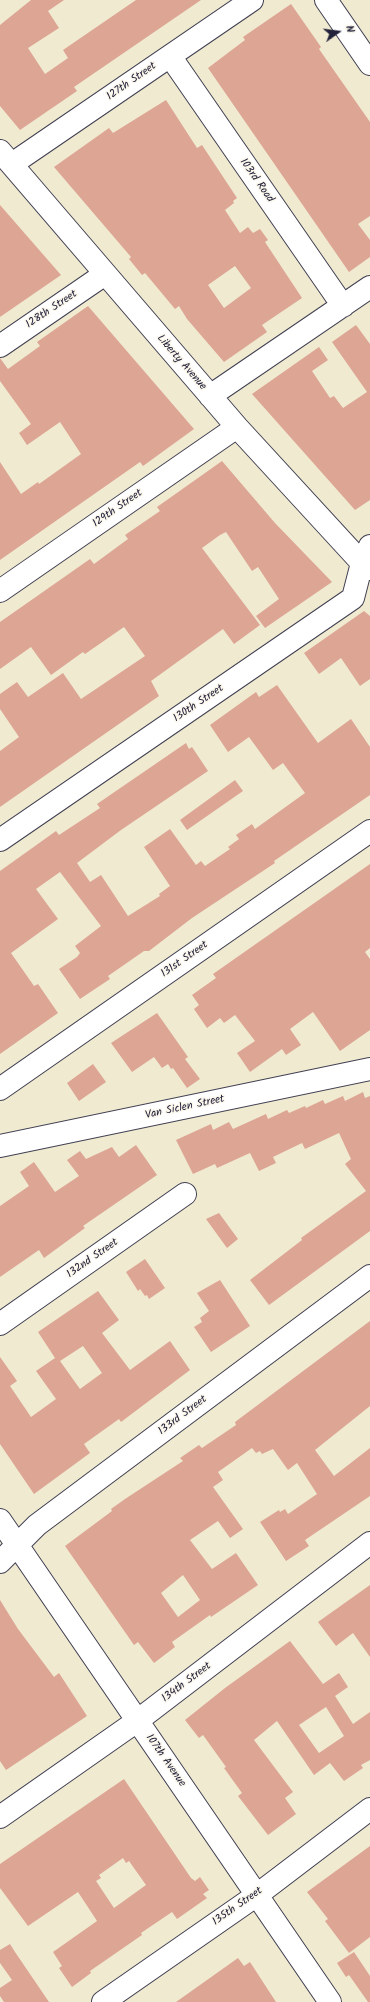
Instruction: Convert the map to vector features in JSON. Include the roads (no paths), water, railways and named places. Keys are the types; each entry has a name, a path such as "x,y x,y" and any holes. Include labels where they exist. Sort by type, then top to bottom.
{"street":[{"name":"127th Street","path":"6,157 170,56 252,0"},
{"path":"326,0 370,64"},
{"name":"103rd Road","path":"170,56 343,306"},
{"name":"Liberty Avenue","path":"6,157 237,427 367,559"},
{"name":"128th Street","path":"0,346 105,274"},
{"path":"210,396 370,287"},
{"name":"129th Street","path":"0,591 237,427"},
{"name":"130th Street","path":"0,840 354,598 367,559"},
{"name":"131st Street","path":"0,1089 370,832"},
{"name":"Van Siclen Street","path":"0,1146 370,1069"},
{"name":"132nd Street","path":"0,1324 185,1194"},
{"name":"133rd Street","path":"0,1562 37,1525 370,1276"},
{"name":"107th Avenue","path":"0,1520 330,2002"},
{"name":"134th Street","path":"0,1816 137,1721 370,1543"},
{"name":"135th Street","path":"104,2002 257,1895 370,1809"}]}
